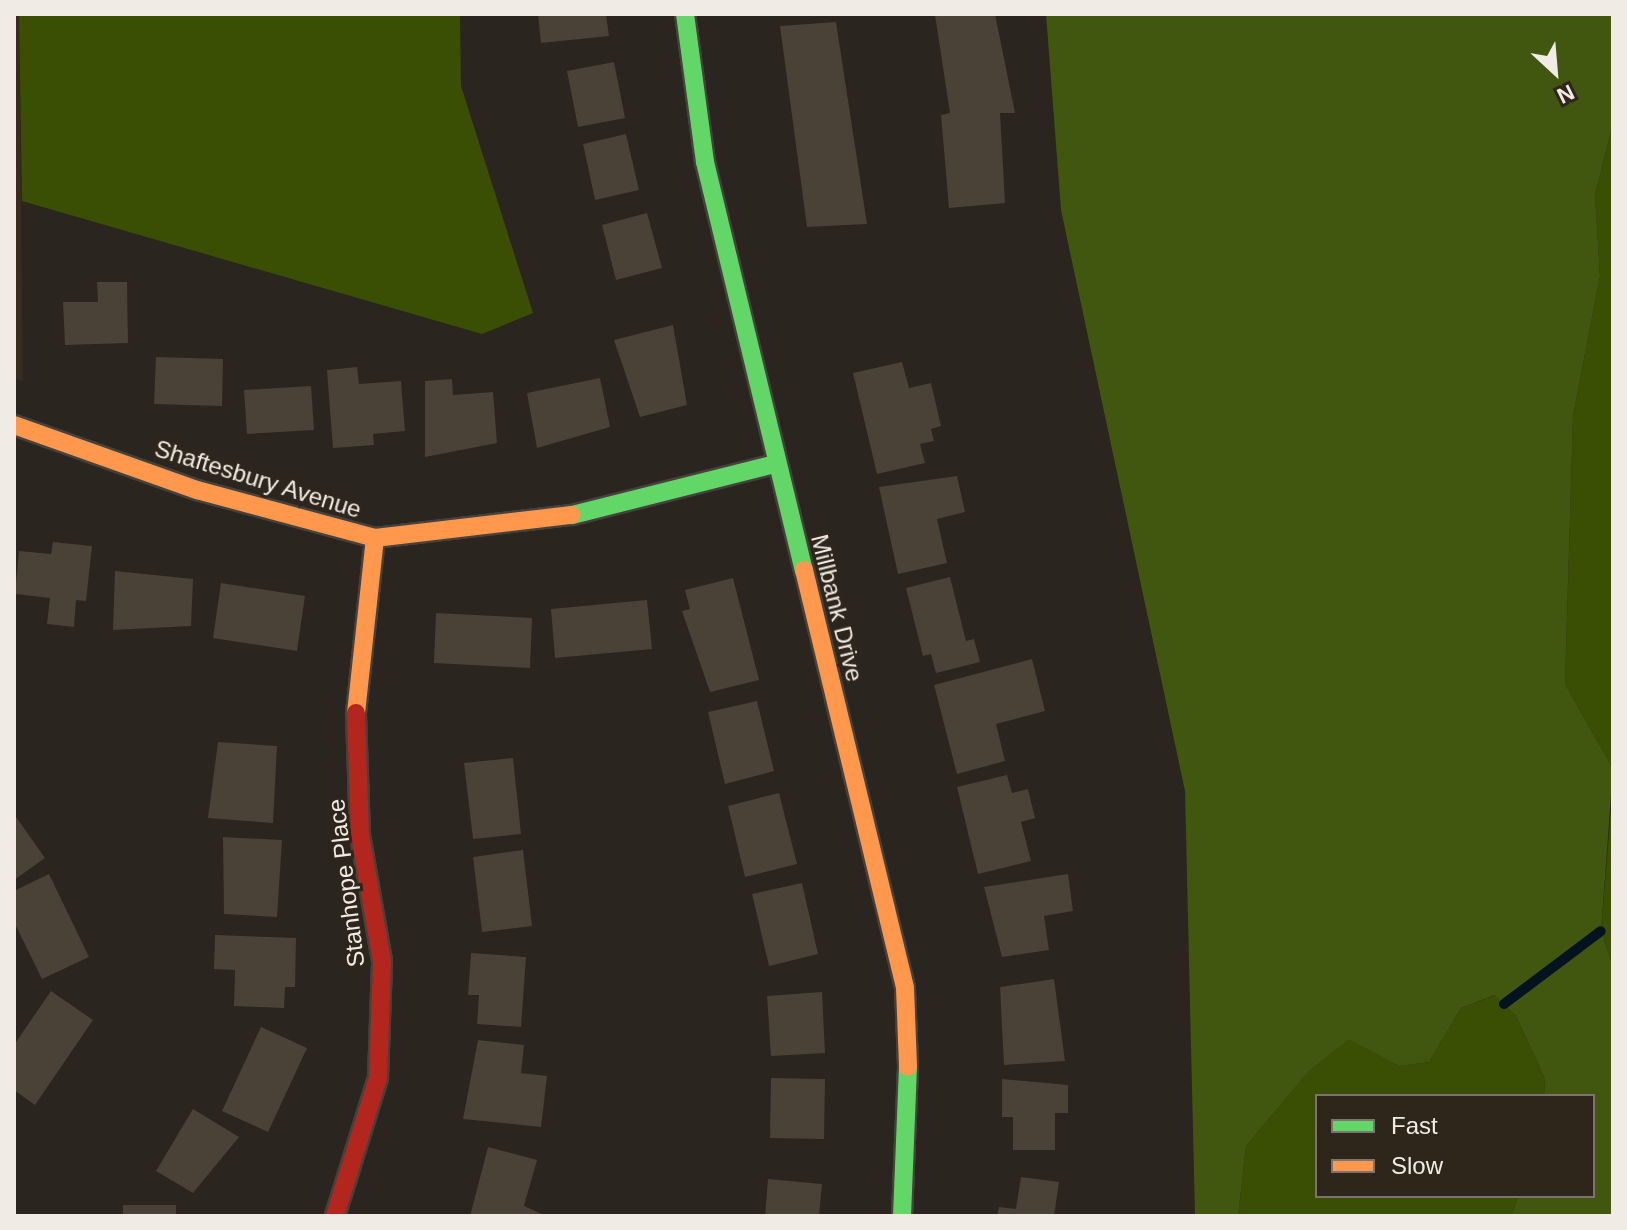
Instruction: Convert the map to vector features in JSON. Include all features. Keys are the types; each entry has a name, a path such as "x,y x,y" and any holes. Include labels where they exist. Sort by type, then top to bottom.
{"street":[{"name":"Millbank Drive","path":"685,14 705,162 775,464 905,988 910,1132 902,1216"},
{"name":"Shaftesbury Avenue","path":"14,425 197,490 375,538 550,520 775,464"},
{"name":"Stanhope Place","path":"335,1216 378,1078 382,961 360,835 356,717 375,538"}],"shaded area":[{"path":"14,14 19,14 23,381 14,379"}],"green space":[{"path":"19,14 460,14 461,86 533,313 482,334 22,201"},
{"path":"1046,14 1613,14 1613,123 1595,195 1600,276 1573,416 1565,684 1613,769 1601,931 1613,966 1613,1216 1511,1216 1518,1198 1595,1198 1595,1094 1544,1094 1545,1079 1516,1016 1495,995 1461,1008 1429,1062 1399,1066 1349,1039 1309,1071 1246,1146 1238,1216 1195,1216 1185,791 1061,210"},
{"path":"1613,123 1613,769 1565,684 1573,416 1600,276 1595,195"},
{"path":"1613,784 1613,966 1601,931"},
{"path":"1496,995 1516,1016 1545,1079 1544,1094 1315,1094 1315,1198 1518,1198 1511,1216 1238,1216 1246,1146 1309,1071 1349,1038 1399,1066 1429,1062 1461,1008"}],"building":[{"path":"538,14 606,14 609,36 541,43"},
{"path":"995,14 1015,113 1000,113 1005,203 949,208 941,115 950,113 935,15"},
{"path":"836,22 867,224 807,227 780,26"},
{"path":"614,62 625,118 578,127 567,71"},
{"path":"626,134 639,190 595,200 583,144"},
{"path":"647,213 662,268 616,280 602,225"},
{"path":"97,282 127,282 128,343 65,345 63,302 98,302"},
{"path":"673,325 687,405 640,417 614,340"},
{"path":"156,357 223,359 222,406 154,404"},
{"path":"902,362 909,388 931,383 941,426 931,429 934,441 920,444 925,463 877,474 853,373"},
{"path":"357,367 359,384 401,381 405,431 373,434 374,445 333,448 327,370"},
{"path":"600,378 610,427 537,448 527,393"},
{"path":"452,379 453,395 493,392 497,443 425,457 425,381"},
{"path":"311,386 314,430 247,434 244,390"},
{"path":"957,476 965,512 937,519 947,563 898,574 879,487"},
{"path":"53,542 92,546 86,601 76,600 74,627 47,624 50,598 15,594 19,551 51,554"},
{"path":"115,571 193,579 191,626 113,630"},
{"path":"950,577 966,641 974,639 980,662 936,673 931,654 923,656 906,588"},
{"path":"733,578 759,680 710,692 682,611 690,609 685,590"},
{"path":"221,583 305,596 297,651 213,638"},
{"path":"647,600 652,649 555,658 551,609"},
{"path":"436,613 532,618 530,668 434,663"},
{"path":"1032,659 1045,711 996,724 1005,761 957,774 934,685"},
{"path":"757,701 774,771 725,784 708,712"},
{"path":"218,742 277,746 273,823 208,818"},
{"path":"513,758 521,834 473,839 464,763"},
{"path":"1007,775 1012,793 1028,789 1035,818 1021,822 1031,861 978,874 957,787"},
{"path":"779,793 797,864 745,877 728,806"},
{"path":"14,814 45,858 14,880"},
{"path":"223,837 282,840 277,917 224,914"},
{"path":"523,850 532,926 482,932 473,857"},
{"path":"49,874 89,957 42,979 14,922 14,891"},
{"path":"1068,874 1073,911 1044,916 1049,950 1002,957 984,887"},
{"path":"802,883 818,954 769,966 752,894"},
{"path":"215,935 296,938 295,987 285,987 284,1008 234,1006 235,970 214,969"},
{"path":"471,953 526,957 521,1027 477,1024 479,995 468,995"},
{"path":"1054,979 1065,1061 1004,1065 1000,987"},
{"path":"51,991 93,1020 35,1105 14,1090 14,1045"},
{"path":"822,992 825,1053 771,1056 767,996"},
{"path":"261,1027 307,1048 268,1132 222,1111"},
{"path":"478,1040 524,1045 521,1073 547,1076 541,1127 463,1119"},
{"path":"771,1078 825,1079 824,1139 770,1138"},
{"path":"1002,1079 1068,1085 1068,1113 1055,1113 1055,1150 1013,1150 1013,1117 1002,1117"},
{"path":"193,1109 239,1137 193,1193 156,1171"},
{"path":"488,1147 537,1160 524,1206 546,1216 470,1216"},
{"path":"1021,1177 1059,1182 1054,1216 997,1216 999,1207 1016,1209"},
{"path":"768,1179 822,1184 819,1216 765,1216"},
{"path":"123,1205 176,1205 176,1216 123,1216"}],"waterway":[{"path":"1504,1004 1601,931"}],"traffic: fast":[{"path":"685,14 705,162 804,570"},
{"path":"572,515 775,464"},
{"path":"902,1216 908,1067"}],"traffic: slow":[{"path":"14,425 197,490 375,538 572,515"},
{"path":"356,713 375,538"},
{"path":"804,570 905,988 908,1067"}],"traffic: jam":[{"path":"335,1216 378,1078 382,961 360,835 356,713"}]}
